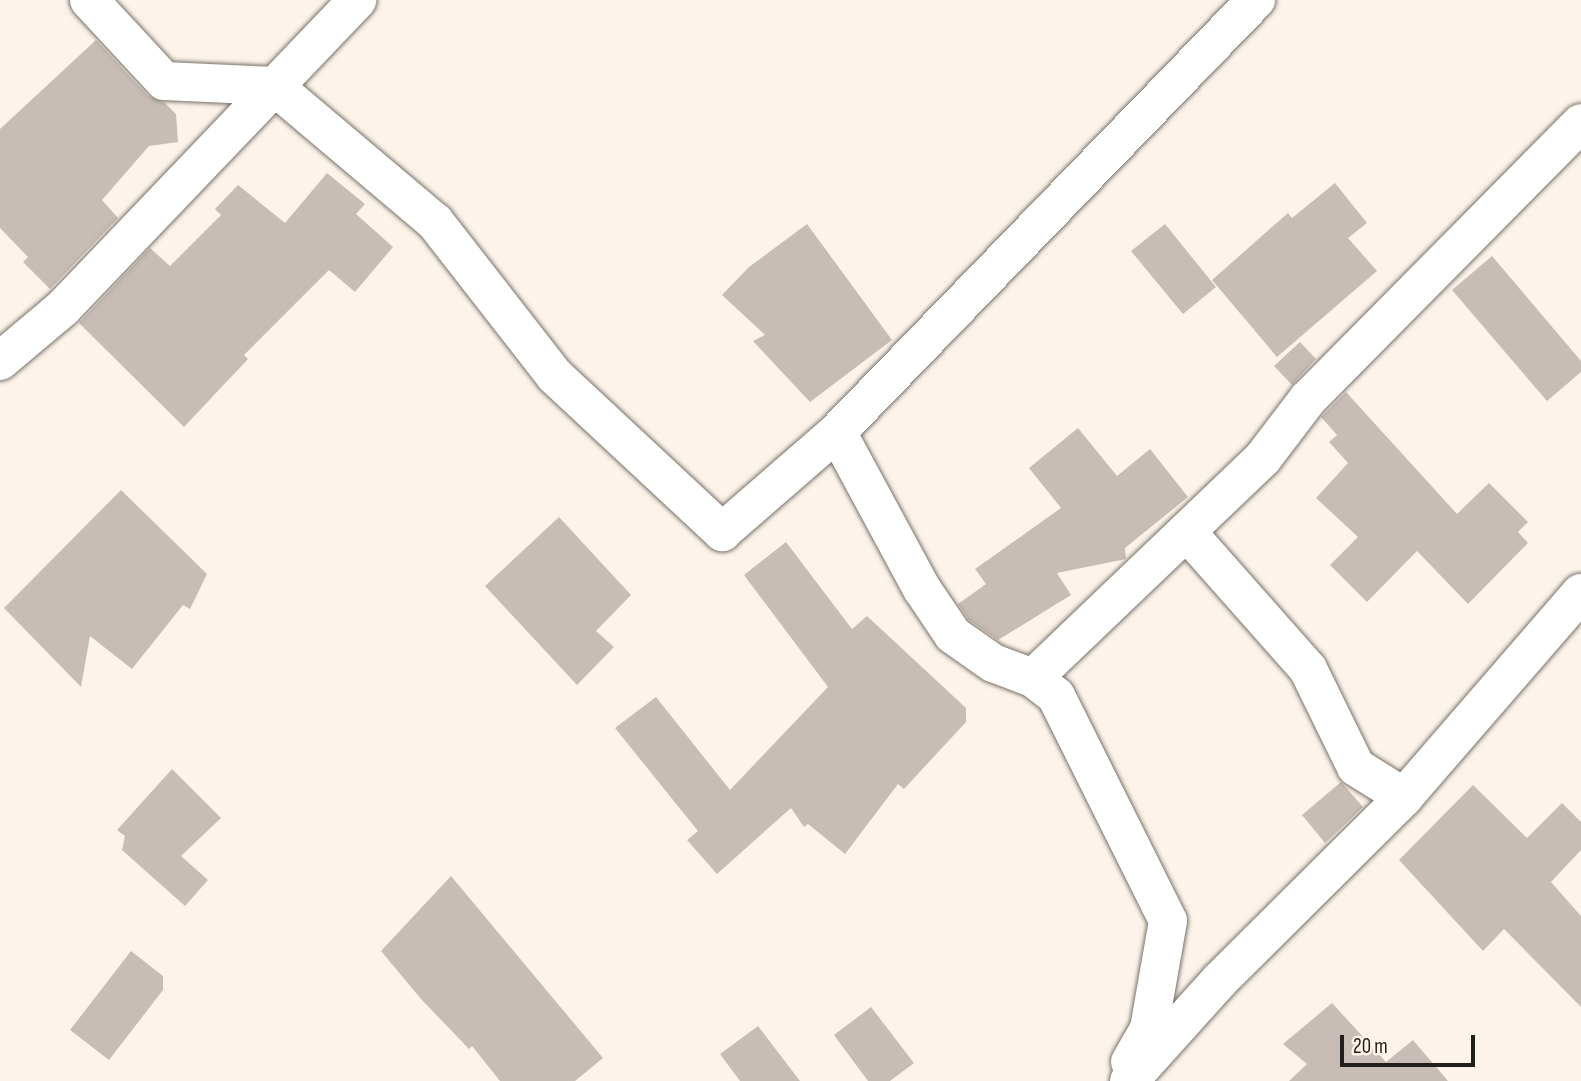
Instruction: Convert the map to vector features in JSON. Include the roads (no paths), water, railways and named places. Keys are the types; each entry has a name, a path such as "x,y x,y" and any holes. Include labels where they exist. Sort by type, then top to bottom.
{"street":[{"path":"89,0 164,81 274,86 435,222 555,376 722,532 836,432 1256,0"},
{"path":"0,361 62,308 357,0"},
{"path":"1033,678 1264,458 1308,400 1581,123"},
{"path":"836,432 922,589 953,635 993,663 1033,678 1056,696 1168,921 1149,1029 1120,1081"},
{"path":"1187,532 1308,669 1356,767 1404,797"},
{"path":"1129,1081 1219,981 1404,797 1581,593"}]}
